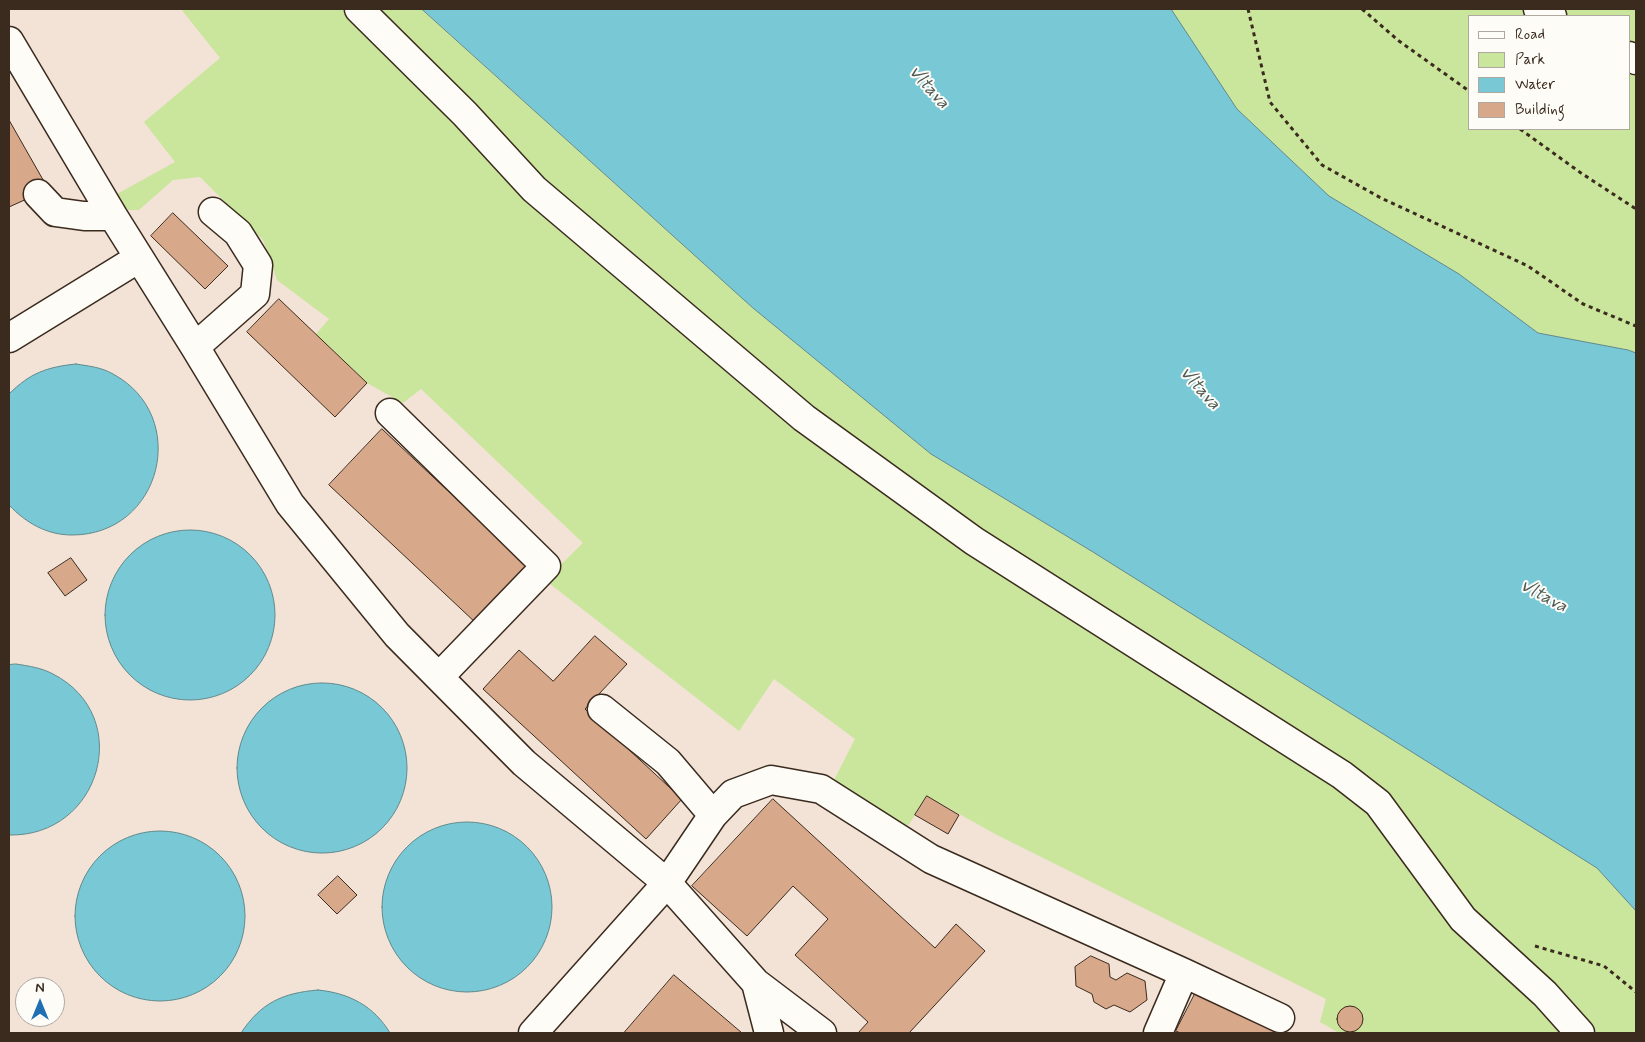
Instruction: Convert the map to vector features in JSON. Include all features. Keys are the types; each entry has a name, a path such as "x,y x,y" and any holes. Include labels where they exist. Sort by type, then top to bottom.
{"lane":[{"path":"359,9 465,114 534,190 804,418 974,541 1342,775 1378,804 1463,919 1545,994 1580,1033"},
{"path":"1538,9 1550,15"},
{"path":"9,41 113,216 290,504 397,634 524,763 666,883 756,983 822,1033"},
{"path":"38,194 55,212 84,216 113,216"},
{"path":"195,347 255,294 258,265 238,233 213,212"},
{"path":"9,338 139,258"},
{"path":"390,413 546,566 439,677"},
{"path":"602,709 668,762 713,815"},
{"path":"533,1033 666,883 713,815 732,794 771,780 822,789 931,859 1280,1018"},
{"path":"1158,1033 1184,973"},
{"path":"756,983 769,1033"}],"path":[{"path":"1248,9 1270,102 1322,165 1381,198 1528,266 1583,304 1636,326"},
{"path":"1362,9 1399,41 1468,90"},
{"path":"1521,130 1581,173 1636,209"},
{"path":"1529,944 1604,966 1636,992"}],"green space":[{"path":"181,9 422,9 753,308 931,454 1093,552 1597,868 1636,911 1636,1033 1339,1033 1320,1022 1326,999 997,835 927,796 908,826 833,782 855,739 774,679 739,731 545,580 583,543 421,389 403,403 367,383 316,334 329,319 277,280 263,240 200,177 173,180 139,210 128,210 119,206 117,194 175,162 144,122 220,58"},
{"path":"1171,9 1636,9 1636,353 1538,333 1459,274 1329,196 1237,109"}],"water":[{"name":"Vltava","path":"422,9 1171,9 1237,109 1329,196 1459,274 1538,333 1636,353 1636,911 1597,868 1093,552 931,454 753,308"},
{"path":"76,364 94,367 113,374 137,393 152,417 158,443 156,470 145,495 127,516 103,530 72,535 54,533 38,527 9,505 9,394 24,381 40,372"},
{"path":"198,530 223,536 244,549 256,561 272,590 275,615 274,632 269,648 256,669 244,681 215,697 182,700 157,694 136,681 124,669 108,640 105,607 111,582 124,561 136,549 165,533"},
{"path":"16,664 49,672 78,693 94,717 99,744 96,771 85,796 66,817 41,830 9,835 9,665"},
{"path":"330,683 355,689 376,702 388,714 404,743 407,768 406,785 401,801 388,822 376,834 347,850 314,853 289,847 268,834 256,822 240,793 237,760 243,735 256,714 268,702 297,686"},
{"path":"475,822 500,828 521,841 533,853 549,882 552,907 551,924 546,940 533,961 521,973 492,989 459,992 434,986 413,973 401,961 385,932 382,899 388,874 401,853 413,841 442,825"},
{"path":"168,831 193,837 214,850 226,862 242,891 245,916 244,933 239,949 226,970 214,982 185,998 152,1001 127,995 106,982 94,970 78,941 75,908 81,883 94,862 106,850 135,834"},
{"path":"318,990 340,994 360,1002 376,1015 390,1033 241,1033 256,1014 274,1001 305,991"}],"building":[{"path":"9,120 46,185 29,198 9,207"},
{"path":"173,213 228,266 205,289 151,236"},
{"path":"279,299 367,383 335,417 247,332"},
{"path":"382,429 529,567 477,624 329,485"},
{"path":"71,558 87,580 65,596 48,573"},
{"path":"595,636 627,664 585,709 682,799 646,839 483,689 519,650 553,681"},
{"path":"927,796 959,815 948,834 915,815"},
{"path":"773,799 935,948 956,924 985,951 909,1033 858,1033 868,1022 795,955 828,919 793,886 747,936 692,886"},
{"path":"338,876 357,895 337,914 318,895"},
{"path":"1091,956 1109,964 1110,977 1116,980 1127,973 1145,981 1147,1000 1130,1012 1114,1005 1106,1009 1094,1002 1092,994 1076,986 1075,967"},
{"path":"674,975 742,1033 624,1033"},
{"path":"1196,992 1280,1033 1180,1033 1176,1031"},
{"path":"1350,1006 1359,1010 1363,1019 1359,1028 1350,1032 1341,1028 1337,1019 1341,1010"}]}
